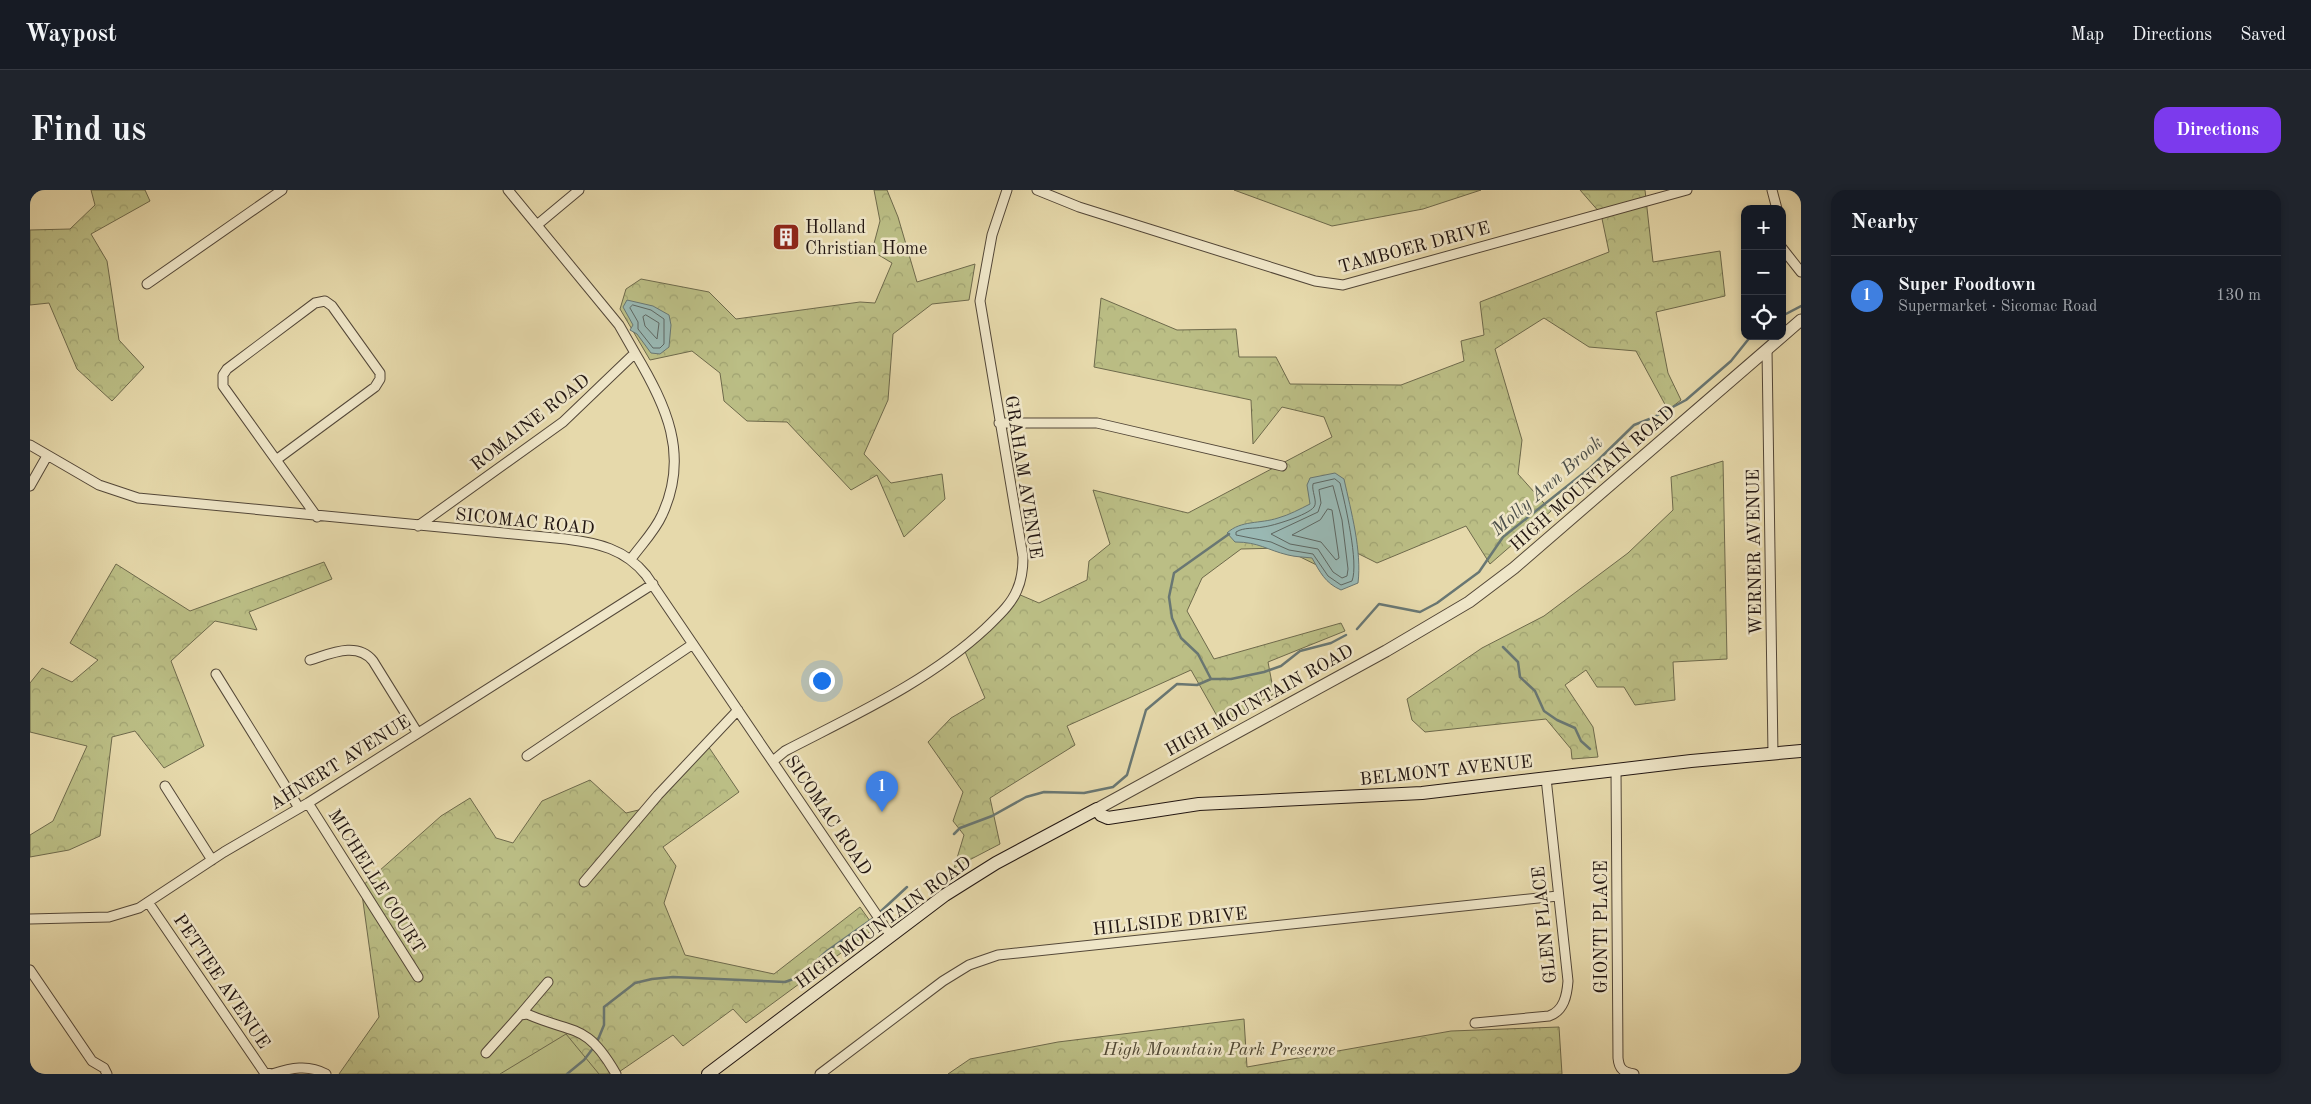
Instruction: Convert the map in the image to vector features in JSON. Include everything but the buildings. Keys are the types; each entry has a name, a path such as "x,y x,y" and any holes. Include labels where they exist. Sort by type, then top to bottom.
{"main road":[{"name":"BELMONT AVENUE","path":"1097,809 1108,818 1198,804 1414,793 1801,751"},
{"name":"HIGH MOUNTAIN ROAD","path":"708,1074 968,879 1097,809"}],"street":[{"path":"148,284 282,190"},
{"path":"508,190 619,325 664,407 669,420 674,461 672,486 662,515 631,559"},
{"path":"537,225 579,190"},
{"name":"GRAHAM AVENUE","path":"773,761 785,752 926,676 961,652 999,616 1012,599 1022,576 1023,557 980,301 992,235 1007,190"},
{"name":"TAMBOER DRIVE","path":"1037,190 1079,207 1315,281 1343,285 1688,190"},
{"path":"1772,190 1776,205"},
{"path":"1784,250 1801,272"},
{"path":"276,460 375,386 380,379 380,373 332,306 325,301 315,302 227,369 222,375 223,386 276,460 317,517"},
{"name":"HIGH MOUNTAIN ROAD","path":"1097,809 1386,650 1469,602 1514,568 1801,320"},
{"name":"WERNER AVENUE","path":"1767,350 1774,754"},
{"name":"ROMAINE ROAD","path":"418,526 563,422 635,353"},
{"path":"999,423 1097,423 1282,466"},
{"name":"SICOMAC ROAD","path":"30,445 106,488 128,496 317,517 596,543 631,559 653,584 890,936"},
{"path":"30,486 47,456"},
{"name":"AHNERT AVENUE","path":"30,920 109,917 139,908 212,860 308,803 653,584"},
{"path":"527,756 693,644"},
{"path":"310,660 350,650 359,650 366,654 373,661 418,732"},
{"path":"216,674 299,808"},
{"path":"584,882 646,808 738,710"},
{"name":"GIONTI PLACE","path":"1616,770 1618,1058 1620,1068 1634,1074"},
{"name":"GLEN PLACE","path":"1475,1023 1529,1020 1550,1016 1558,1012 1562,1006 1568,981 1546,778"},
{"path":"166,786 212,860"},
{"name":"MICHELLE COURT","path":"308,803 418,977"},
{"name":"HILLSIDE DRIVE","path":"820,1074 943,981 969,965 998,955 1558,896"},
{"name":"PETTEE AVENUE","path":"148,902 264,1072 272,1074 302,1068 315,1069 326,1074"},
{"path":"30,970 92,1061 104,1068 108,1074"},
{"path":"486,1053 548,982"},
{"path":"520,1015 527,1014 584,1034 596,1044 616,1074"}],"green space":[{"path":"91,190 145,190 150,201 91,234 107,261 119,340 144,367 112,401 77,369 49,303 30,305 30,230 70,229 95,205"},
{"path":"874,190 887,190 898,217 917,282 975,264 969,300 932,304 893,334 888,400 864,454 891,483 942,474 945,499 904,537 877,475 851,490 787,422 747,421 724,401 720,373 692,351 650,360 620,309 626,289 641,279 709,292 736,319 860,302 875,303 892,263 872,251 880,221"},
{"path":"1234,190 1481,190 1423,209 1332,226"},
{"path":"1580,190 1645,190 1653,262 1720,251 1725,296 1656,312 1668,373 1681,400 1668,410 1636,351 1589,347 1544,318 1495,349 1522,440 1518,474 1551,511 1490,564 1466,526 1377,563 1355,552 1339,576 1282,548 1241,549 1202,578 1187,611 1214,659 1341,623 1345,631 1268,662 1274,694 1221,723 1191,670 1067,726 1075,745 990,798 1000,844 954,868 964,835 953,821 963,792 928,742 951,718 985,698 963,647 1018,594 1039,603 1087,580 1089,561 1110,544 1093,490 1188,513 1332,437 1324,417 1282,407 1253,444 1251,400 1094,367 1101,298 1177,330 1236,329 1239,357 1276,357 1290,384 1401,385 1464,361 1461,341 1484,335 1480,302 1609,252 1601,214"},
{"path":"1723,461 1727,659 1673,662 1675,700 1635,705 1624,687 1597,687 1586,670 1565,685 1593,727 1598,757 1572,759 1571,749 1546,719 1425,732 1412,720 1407,699 1482,648 1544,616 1628,553 1673,510 1671,477"},
{"path":"324,562 332,579 249,612 257,630 215,621 171,661 204,746 164,768 135,731 112,737 100,836 69,850 30,857 30,835 53,821 87,746 30,732 30,683 42,668 72,682 98,660 70,643 116,564 190,611"},
{"path":"708,746 739,792 663,847 676,866 664,903 685,955 774,974 860,907 875,928 746,1023 733,1009 683,1046 673,1035 616,1074 339,1074 379,1017 361,887 441,816 470,798 496,838 513,843 542,801 590,780 626,813 647,808"},
{"name":"High Mountain Park Preserve","path":"1244,1019 1247,1067 1451,1031 1559,1027 1562,1074 948,1074 970,1059 1058,1042"},
{"path":"566,1034 599,1074 500,1074"}],"water":[{"path":"627,300 653,306 669,315 671,325 669,347 660,354 651,353 637,334 630,330 633,325 623,307"},
{"path":"1335,473 1344,479 1353,518 1357,544 1358,583 1341,590 1327,580 1312,558 1291,556 1257,545 1235,542 1227,533 1238,526 1282,517 1310,504 1307,485 1310,478"}],"waterway":[{"name":"Molly Ann Brook","path":"1786,314 1801,306"},
{"name":"Molly Ann Brook","path":"1357,629 1379,604 1420,612 1437,603 1479,572 1503,537 1590,468 1634,425 1686,400 1731,361 1748,340"},
{"path":"1211,679 1198,654 1181,638 1172,618 1169,597 1174,573 1229,534"},
{"name":"Molly Ann Brook","path":"954,834 960,828 992,816 1026,797 1044,792 1084,793 1113,787 1127,775 1146,710 1177,684 1197,685 1211,679 1231,679 1264,672 1281,666 1300,651 1331,643 1346,635"},
{"path":"1503,647 1518,662 1520,677 1535,691 1544,711 1557,720 1575,728 1581,741 1590,749"},
{"name":"Molly Ann Brook","path":"879,913 907,887"},
{"name":"Molly Ann Brook","path":"597,1042 604,1025 604,1007 635,983 673,977 785,982 799,977 827,951 875,917"},
{"name":"Molly Ann Brook","path":"567,1074 584,1060 594,1047"}],"place":[{"name":"Holland Christian Home","path":"786,237"},
{"name":"Super Foodtown","path":"882,812"}]}
